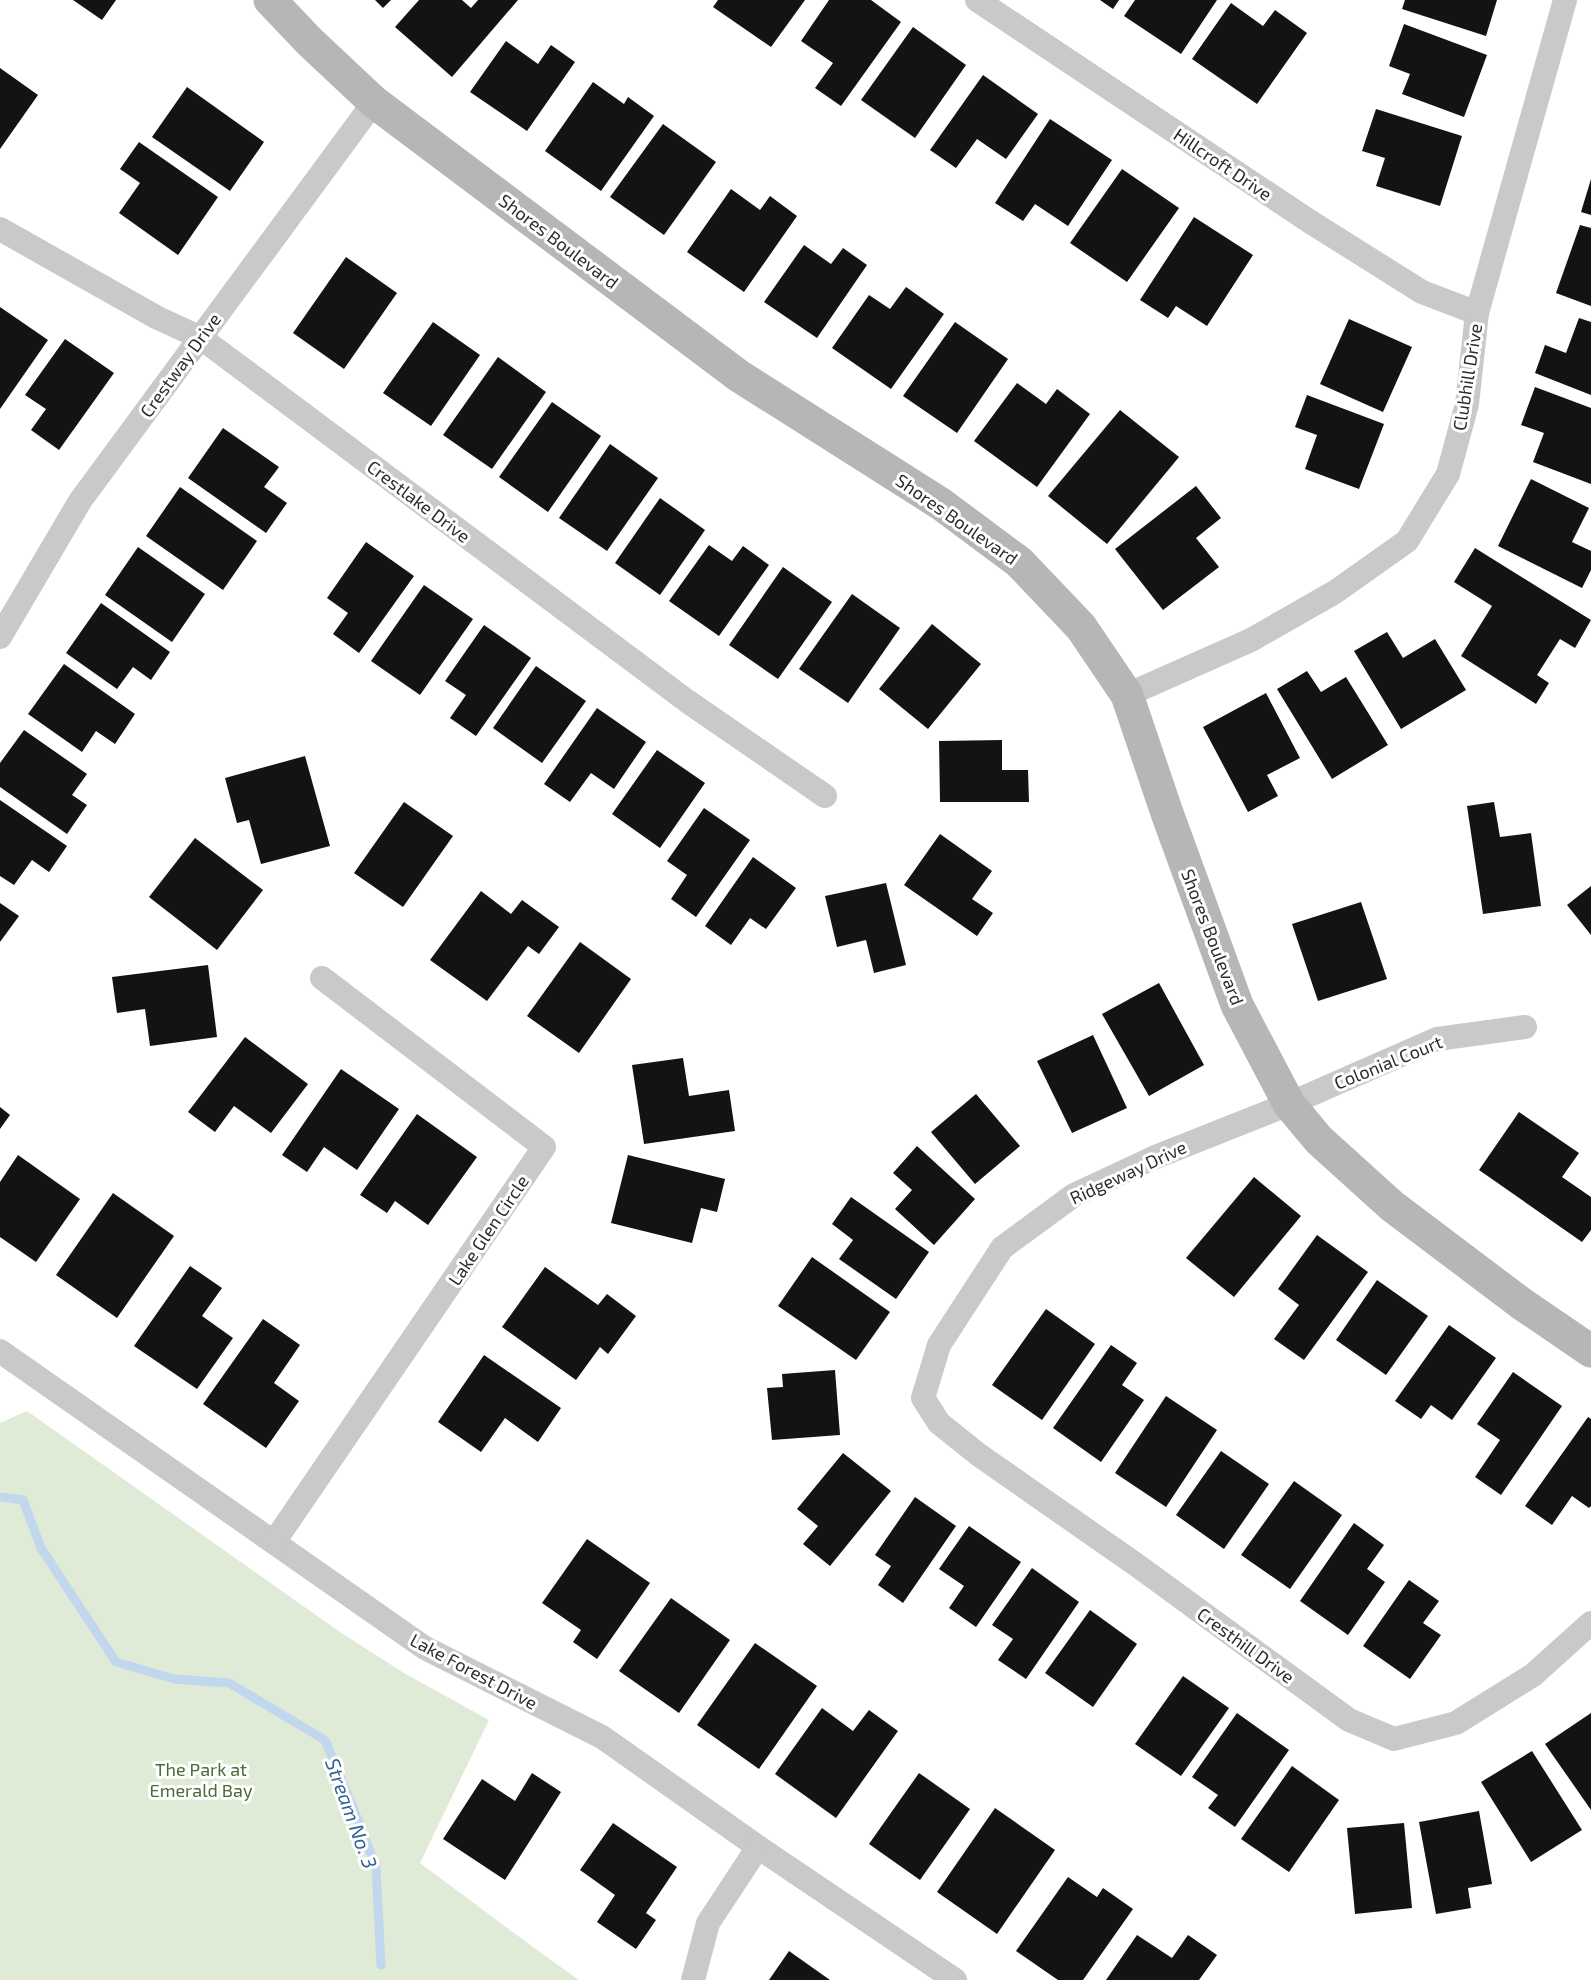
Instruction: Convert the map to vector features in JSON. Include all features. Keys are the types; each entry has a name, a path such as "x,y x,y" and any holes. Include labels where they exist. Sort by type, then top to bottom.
{"street":[{"name":"Shores Boulevard","path":"270,0 309,41 374,102 739,376 941,504 1019,562 1081,627 1127,695 1237,1005 1289,1104 1319,1140 1392,1206 1522,1304 1591,1351"},
{"name":"Hillcroft Drive","path":"977,0 1347,245 1422,292 1477,314"},
{"name":"Clubhill Drive","path":"1127,695 1251,640 1335,592 1407,541 1448,474 1467,404 1477,314 1565,0"},
{"name":"Crestway Drive","path":"0,637 80,501 374,102"},
{"name":"Crestlake Drive","path":"0,229 156,317 201,338 687,701 825,796"},
{"name":"Lake Glen Circle","path":"274,1542 544,1147 322,978"},
{"name":"Colonial Court","path":"1289,1104 1437,1039 1525,1027"},
{"name":"Ridgeway Drive","path":"923,1398 939,1345 1002,1248 1074,1195 1153,1158 1289,1104"},
{"name":"Lake Forest Drive","path":"0,1351 425,1648 602,1737 758,1847 955,1980"},
{"name":"Cresthill Drive","path":"923,1398 939,1423 979,1455 1138,1566 1349,1719 1394,1739 1456,1723 1533,1675 1591,1623"},
{"path":"693,1980 708,1923 758,1847"}],"green space":[{"name":"The Park at Emerald Bay","path":"27,1411 340,1632 404,1673 489,1720 420,1863 579,1980 0,1980 0,1423"}],"building":[{"path":"73,0 116,0 102,20"},
{"path":"375,0 391,0 383,8"},
{"path":"419,0 462,0 471,8 478,0 518,0 452,77 395,27"},
{"path":"718,0 805,0 771,47 713,7"},
{"path":"829,0 871,0 901,22 841,106 815,88 833,63 801,41"},
{"path":"1100,0 1119,0 1113,9"},
{"path":"1135,0 1217,0 1181,54 1124,16"},
{"path":"1405,0 1497,0 1486,36 1402,9"},
{"path":"1231,3 1263,26 1275,10 1307,33 1257,104 1192,59"},
{"path":"1404,24 1487,55 1464,117 1402,94 1410,74 1389,66"},
{"path":"913,27 966,65 915,138 861,100"},
{"path":"506,41 538,64 551,45 575,62 527,131 470,92"},
{"path":"0,68 38,95 0,149"},
{"path":"983,75 1038,114 1006,159 977,139 956,168 930,150"},
{"path":"593,82 624,104 628,97 654,116 601,191 545,151"},
{"path":"187,87 264,142 230,191 152,137"},
{"path":"1376,109 1462,136 1440,206 1376,186 1385,158 1362,151"},
{"path":"1050,119 1112,160 1068,226 1035,204 1023,221 995,203"},
{"path":"663,124 716,162 664,235 610,197"},
{"path":"139,142 218,197 178,255 119,213 140,183 120,169"},
{"path":"1122,169 1179,208 1127,282 1070,243"},
{"path":"1591,179 1591,215 1581,212"},
{"path":"731,189 760,210 770,196 797,216 744,292 687,252"},
{"path":"1194,217 1253,255 1207,326 1176,306 1168,318 1140,300"},
{"path":"1580,225 1591,228 1591,306 1556,293"},
{"path":"804,245 831,264 843,248 867,265 817,338 764,302"},
{"path":"346,257 397,293 344,369 293,333"},
{"path":"906,287 944,314 891,389 832,348 869,295 890,309"},
{"path":"0,307 48,340 0,409"},
{"path":"1579,318 1591,322 1591,395 1535,373 1545,345 1566,353"},
{"path":"1349,319 1412,347 1383,412 1320,384"},
{"path":"433,322 480,355 431,426 383,393"},
{"path":"955,322 1008,359 957,433 903,396"},
{"path":"65,339 114,373 59,450 31,430 46,409 25,395"},
{"path":"498,357 546,392 492,469 443,435"},
{"path":"1017,383 1046,404 1057,389 1090,414 1037,487 974,441"},
{"path":"1535,387 1591,408 1591,484 1533,462 1544,433 1521,425"},
{"path":"1307,395 1384,424 1359,489 1305,469 1317,435 1295,427"},
{"path":"552,402 601,436 548,512 499,477"},
{"path":"1120,410 1179,457 1107,544 1048,496"},
{"path":"223,428 279,467 264,487 287,503 266,533 188,478"},
{"path":"610,444 658,478 607,551 559,518"},
{"path":"1531,479 1589,508 1572,542 1591,551 1591,570 1582,588 1498,546"},
{"path":"1196,486 1221,518 1196,538 1219,567 1163,610 1115,549"},
{"path":"180,487 257,541 223,590 146,536"},
{"path":"660,498 705,530 660,595 615,563"},
{"path":"366,542 414,576 359,653 333,634 348,613 327,598"},
{"path":"709,545 732,561 743,546 769,565 719,636 669,601"},
{"path":"138,547 205,594 172,642 105,595"},
{"path":"1475,548 1591,620 1575,648 1560,639 1537,675 1549,683 1536,704 1461,656 1492,606 1454,582"},
{"path":"783,567 832,602 778,679 729,645"},
{"path":"424,585 473,619 420,695 371,661"},
{"path":"852,594 900,628 848,703 799,669"},
{"path":"101,603 170,652 151,680 133,667 117,689 66,653"},
{"path":"932,624 981,664 928,729 879,689"},
{"path":"484,625 531,658 476,736 450,718 466,695 445,681"},
{"path":"1387,632 1403,658 1435,639 1466,690 1401,729 1354,651"},
{"path":"64,664 135,714 115,744 96,731 82,752 28,714"},
{"path":"536,666 586,701 542,763 493,728"},
{"path":"1307,671 1321,692 1346,677 1388,745 1332,779 1277,689"},
{"path":"1266,693 1300,758 1267,775 1278,796 1248,812 1203,727"},
{"path":"597,708 646,742 614,789 591,773 570,802 544,784"},
{"path":"24,730 87,774 72,795 87,805 67,834 0,787 0,763"},
{"path":"1002,740 1002,770 1028,770 1029,802 940,802 939,741"},
{"path":"657,750 705,783 660,848 612,814"},
{"path":"305,756 330,846 261,864 249,820 237,823 225,778"},
{"path":"0,800 67,846 49,872 32,860 14,885 0,876"},
{"path":"404,802 453,836 403,907 354,873"},
{"path":"1494,802 1500,837 1531,833 1541,906 1483,914 1467,806"},
{"path":"704,808 750,840 696,917 671,899 687,875 667,861"},
{"path":"940,834 992,871 972,899 993,913 977,936 904,885"},
{"path":"195,838 263,890 217,950 149,897"},
{"path":"753,857 796,888 766,929 750,918 731,945 705,926"},
{"path":"886,883 906,965 874,973 866,940 837,947 825,896"},
{"path":"1591,886 1591,935 1567,905"},
{"path":"481,891 511,914 522,900 559,927 539,954 528,946 487,1001 430,960"},
{"path":"1361,902 1387,979 1318,1001 1292,924"},
{"path":"0,903 19,916 0,942"},
{"path":"580,942 631,979 579,1053 527,1016"},
{"path":"208,965 217,1037 150,1046 145,1009 117,1013 112,977"},
{"path":"1159,983 1204,1065 1149,1096 1102,1014"},
{"path":"1093,1035 1127,1108 1072,1133 1037,1061"},
{"path":"245,1037 308,1084 271,1133 234,1106 215,1132 188,1112"},
{"path":"683,1058 689,1096 729,1090 735,1131 644,1144 632,1065"},
{"path":"341,1069 399,1109 357,1170 324,1147 307,1172 282,1155"},
{"path":"976,1094 1020,1146 975,1184 931,1132"},
{"path":"0,1107 10,1115 0,1129"},
{"path":"1519,1112 1579,1153 1562,1177 1591,1197 1591,1230 1582,1242 1479,1170"},
{"path":"417,1114 477,1157 428,1225 395,1201 387,1213 360,1195"},
{"path":"917,1146 975,1199 934,1245 895,1209 912,1190 893,1173"},
{"path":"18,1155 80,1199 36,1262 0,1237 0,1182"},
{"path":"628,1155 725,1179 717,1212 701,1208 692,1243 611,1223"},
{"path":"1254,1177 1301,1216 1234,1297 1186,1258"},
{"path":"113,1193 174,1236 117,1318 56,1275"},
{"path":"851,1197 929,1252 896,1299 839,1259 853,1240 832,1224"},
{"path":"1317,1235 1368,1272 1304,1360 1274,1339 1299,1305 1278,1289"},
{"path":"812,1257 890,1312 856,1360 778,1306"},
{"path":"190,1266 222,1288 202,1316 233,1338 197,1389 134,1346"},
{"path":"545,1267 598,1305 607,1294 636,1316 608,1354 600,1347 576,1380 502,1327"},
{"path":"1377,1280 1428,1316 1386,1375 1336,1340"},
{"path":"1046,1309 1095,1344 1042,1420 992,1385"},
{"path":"263,1319 300,1345 274,1383 299,1401 266,1448 203,1404"},
{"path":"1449,1325 1496,1358 1452,1420 1431,1405 1421,1419 1395,1401"},
{"path":"1111,1345 1137,1363 1122,1385 1144,1400 1101,1462 1053,1428"},
{"path":"484,1355 561,1408 538,1442 505,1418 481,1452 438,1422"},
{"path":"835,1370 840,1435 772,1440 767,1388 783,1387 782,1374"},
{"path":"1513,1372 1562,1406 1501,1495 1475,1477 1500,1440 1477,1424"},
{"path":"1166,1396 1217,1430 1166,1507 1115,1473"},
{"path":"1588,1417 1591,1419 1591,1506 1589,1508 1572,1496 1552,1525 1525,1506"},
{"path":"1221,1451 1269,1484 1224,1549 1176,1515"},
{"path":"843,1453 891,1491 830,1566 803,1544 818,1526 797,1509"},
{"path":"1294,1481 1342,1515 1290,1589 1241,1555"},
{"path":"915,1497 956,1526 903,1603 878,1585 891,1566 875,1555"},
{"path":"1354,1523 1384,1545 1367,1569 1385,1582 1348,1635 1300,1601"},
{"path":"969,1526 1021,1562 976,1627 949,1608 964,1586 939,1569"},
{"path":"587,1539 650,1583 597,1659 573,1642 581,1630 542,1603"},
{"path":"1032,1568 1079,1602 1026,1679 998,1660 1013,1639 992,1625"},
{"path":"1409,1580 1439,1601 1423,1623 1441,1635 1410,1679 1363,1646"},
{"path":"671,1598 730,1640 679,1713 619,1671"},
{"path":"1090,1610 1137,1644 1093,1707 1045,1673"},
{"path":"755,1643 817,1686 759,1769 697,1725"},
{"path":"1183,1676 1229,1708 1181,1776 1135,1744"},
{"path":"822,1708 853,1731 869,1710 898,1731 836,1818 775,1774"},
{"path":"1237,1713 1289,1750 1235,1827 1208,1808 1218,1795 1192,1777"},
{"path":"1591,1713 1591,1810 1545,1744"},
{"path":"1532,1751 1582,1830 1531,1862 1481,1782"},
{"path":"1292,1766 1339,1800 1289,1872 1241,1839"},
{"path":"532,1773 561,1792 505,1880 443,1839 482,1779 515,1801"},
{"path":"919,1773 970,1809 920,1880 869,1844"},
{"path":"995,1808 1055,1850 997,1934 937,1892"},
{"path":"1479,1811 1492,1884 1468,1888 1471,1908 1436,1914 1419,1822"},
{"path":"613,1823 677,1867 646,1913 656,1920 636,1949 597,1922 615,1895 580,1870"},
{"path":"1404,1823 1412,1908 1355,1914 1347,1828"},
{"path":"1068,1877 1097,1897 1103,1888 1133,1909 1083,1980 1058,1980 1016,1951"},
{"path":"1137,1935 1172,1958 1188,1935 1217,1955 1199,1980 1106,1980"},
{"path":"789,1951 830,1980 769,1980"}],"waterway":[{"name":"Stream No. 3","path":"0,1497 23,1500 41,1548 116,1662 174,1679 229,1683 325,1740 376,1868 381,1965"}]}
